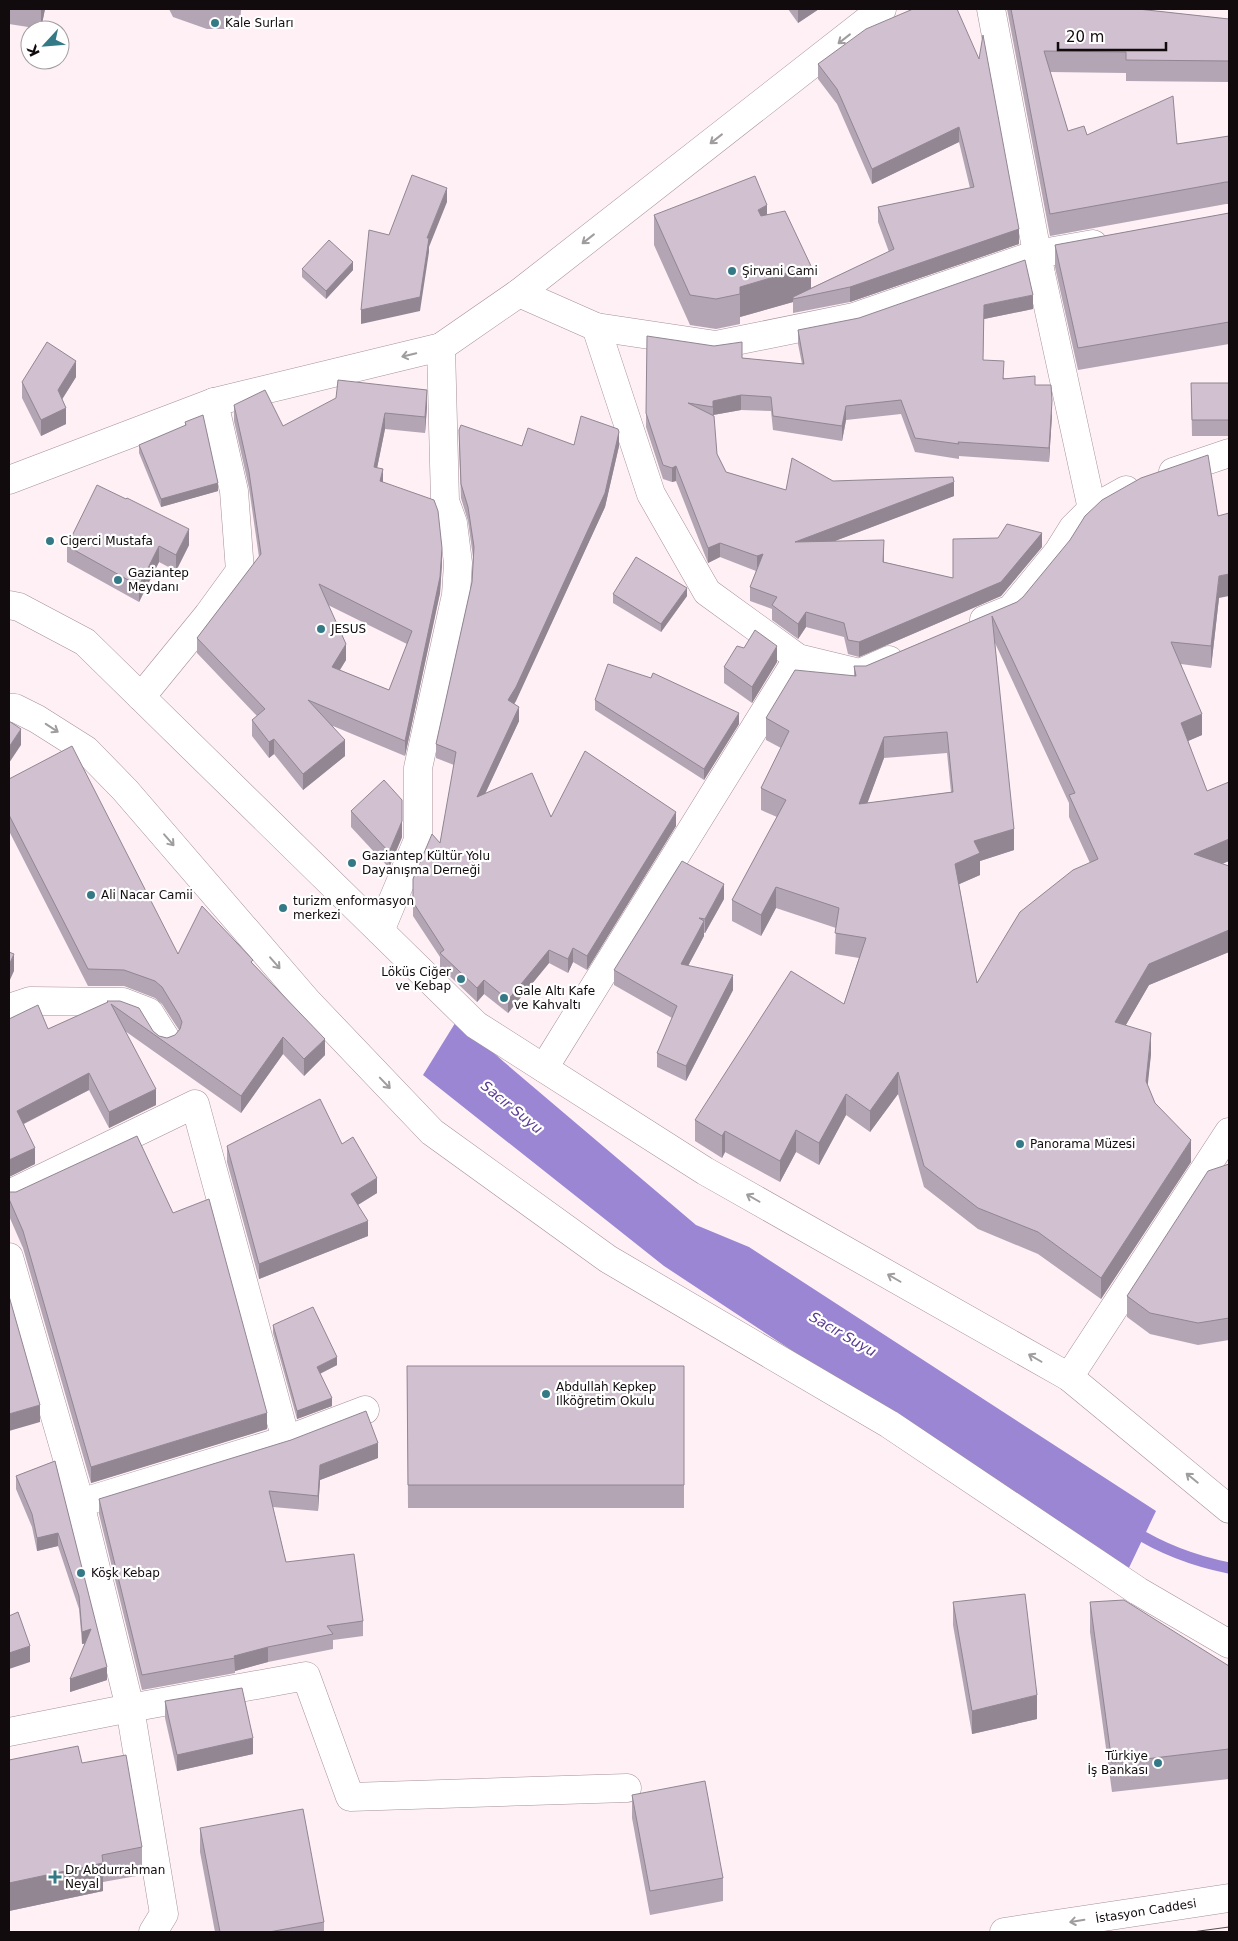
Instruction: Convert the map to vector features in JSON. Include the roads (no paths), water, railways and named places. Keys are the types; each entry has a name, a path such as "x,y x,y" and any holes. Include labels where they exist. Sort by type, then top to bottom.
{"street":[{"path":"9,480 214,402 441,347 519,293 882,9"},
{"path":"991,9 1037,254 1092,509"},
{"path":"519,293 596,327 716,345 854,317 1037,254 1114,240"},
{"path":"596,327 651,494 707,592 798,658 860,673 913,650"},
{"path":"380,931 418,840 418,768 456,595 458,563 453,523 445,501 441,347"},
{"path":"141,697 208,615 240,571 234,491 214,402"},
{"path":"958,631 1011,609 1058,552 1073,528 1092,509 1135,485 1229,453"},
{"path":"9,605 19,607 85,642 476,1025 705,1171 1069,1377 1229,1510"},
{"path":"544,1068 798,658"},
{"path":"9,708 15,708 37,719 86,750 125,790 307,1001 432,1132 608,1259 889,1424 1138,1591 1229,1644"},
{"path":"9,1008 30,1000 123,1002 149,1012 166,1040"},
{"path":"9,1194 195,1104 286,1440"},
{"path":"1069,1377 1229,1132"},
{"path":"9,1256 80,1502 130,1708 164,1914 153,1932"},
{"path":"80,1502 286,1440 365,1410"},
{"path":"9,1732 306,1676 350,1796 627,1788"},
{"name":"İstasyon Caddesi","path":"1004,1932 1229,1898"}],"water":[{"path":"457,1020 696,1225 749,1247 1156,1511 1127,1572 664,1266 423,1075"}],"waterway":[{"name":"Sacır Suyu","path":"1132,1530 1179,1554 1229,1568"}],"tram line":[{"path":"1192,1932 1229,1927"}],"place":[{"name":"Kale Surları","path":"215,23"},
{"name":"Şirvani Cami","path":"732,271"},
{"name":"Cigerci Mustafa","path":"50,541"},
{"name":"Gaziantep Meydanı","path":"118,580"},
{"name":"JESUS","path":"321,629"},
{"name":"Gaziantep Kültür Yolu Dayanışma Derneği","path":"352,863"},
{"name":"Ali Nacar Camii","path":"91,895"},
{"name":"turizm enformasyon merkezi","path":"283,908"},
{"name":"Löküs Ciğer ve Kebap","path":"461,979"},
{"name":"Gale Altı Kafe ve Kahvaltı","path":"504,998"},
{"name":"Panorama Müzesi","path":"1020,1144"},
{"name":"Abdullah Kepkep Ilköğretim Okulu","path":"546,1394"},
{"name":"Köşk Kebap","path":"81,1573"},
{"name":"Türkiye İş Bankası","path":"1158,1763"},
{"name":"Dr Abdurrahman Neyal","path":"55,1877"}]}
